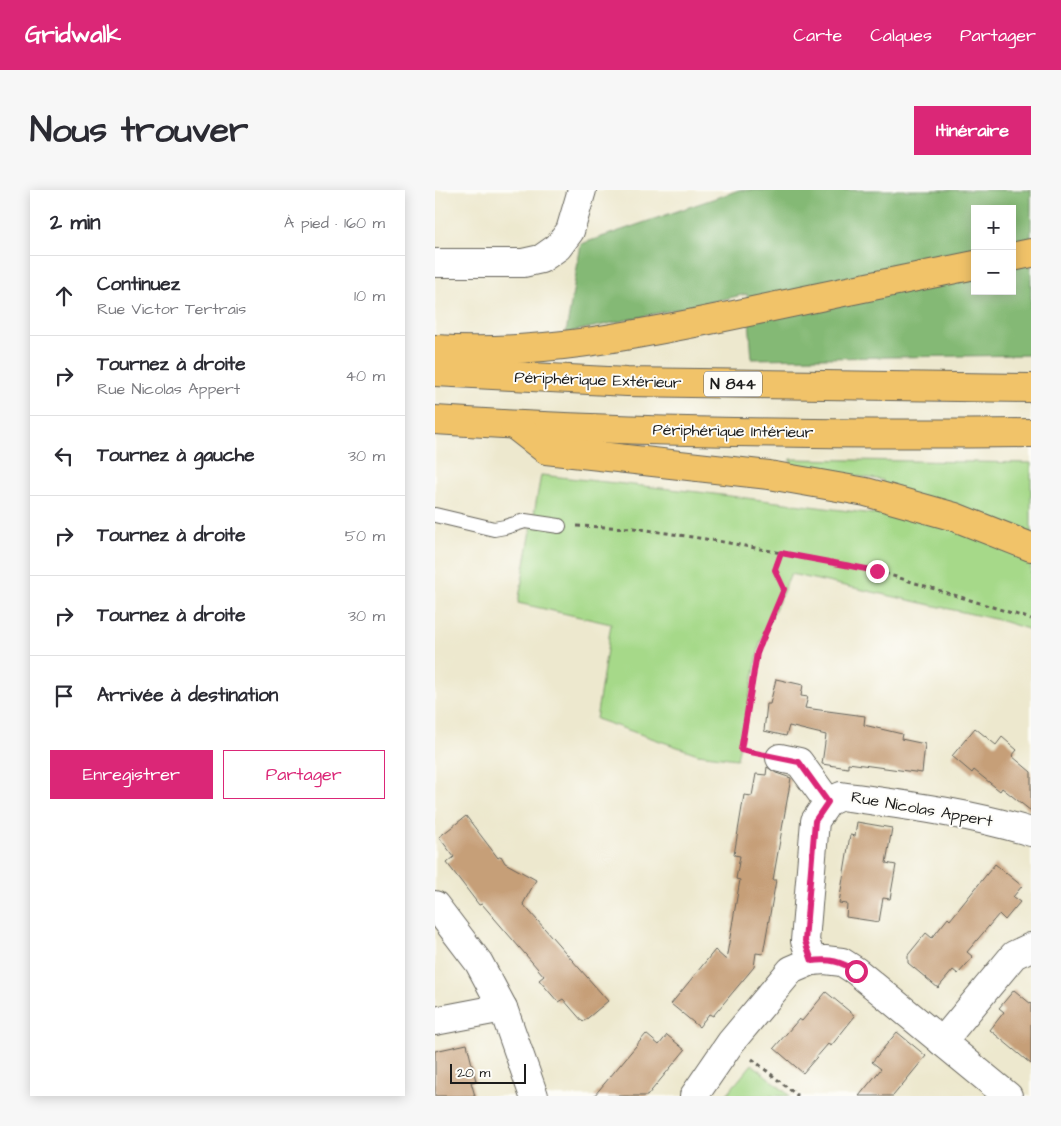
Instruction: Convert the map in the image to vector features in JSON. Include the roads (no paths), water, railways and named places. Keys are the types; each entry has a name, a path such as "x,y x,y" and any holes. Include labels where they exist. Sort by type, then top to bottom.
{"highway":[{"path":"1016,256 1031,253"},
{"path":"435,349 495,352 648,332 971,266"},
{"name":"Périphérique Extérieur","path":"435,372 627,382 1031,388"},
{"name":"Périphérique Intérieur","path":"435,420 513,425 831,433 1031,434"},
{"path":"513,425 546,450 769,475 866,492 955,517 1031,547"}],"street":[{"path":"435,263 523,264 541,259 558,247 570,231 582,190"},
{"path":"780,758 799,762 828,802"},
{"name":"Rue Nicolas Appert","path":"812,961 805,941 815,821 828,802 841,796 951,812 1003,823 1031,832"},
{"path":"435,905 479,964 503,1008 534,1096"},
{"path":"942,1042 1014,955 1031,947"},
{"path":"694,1096 731,1042 791,970 812,961 825,960 842,962 849,966 1008,1096"},
{"path":"435,1021 503,1008"}],"lane":[{"path":"435,515 494,529 525,520 559,526"}]}
